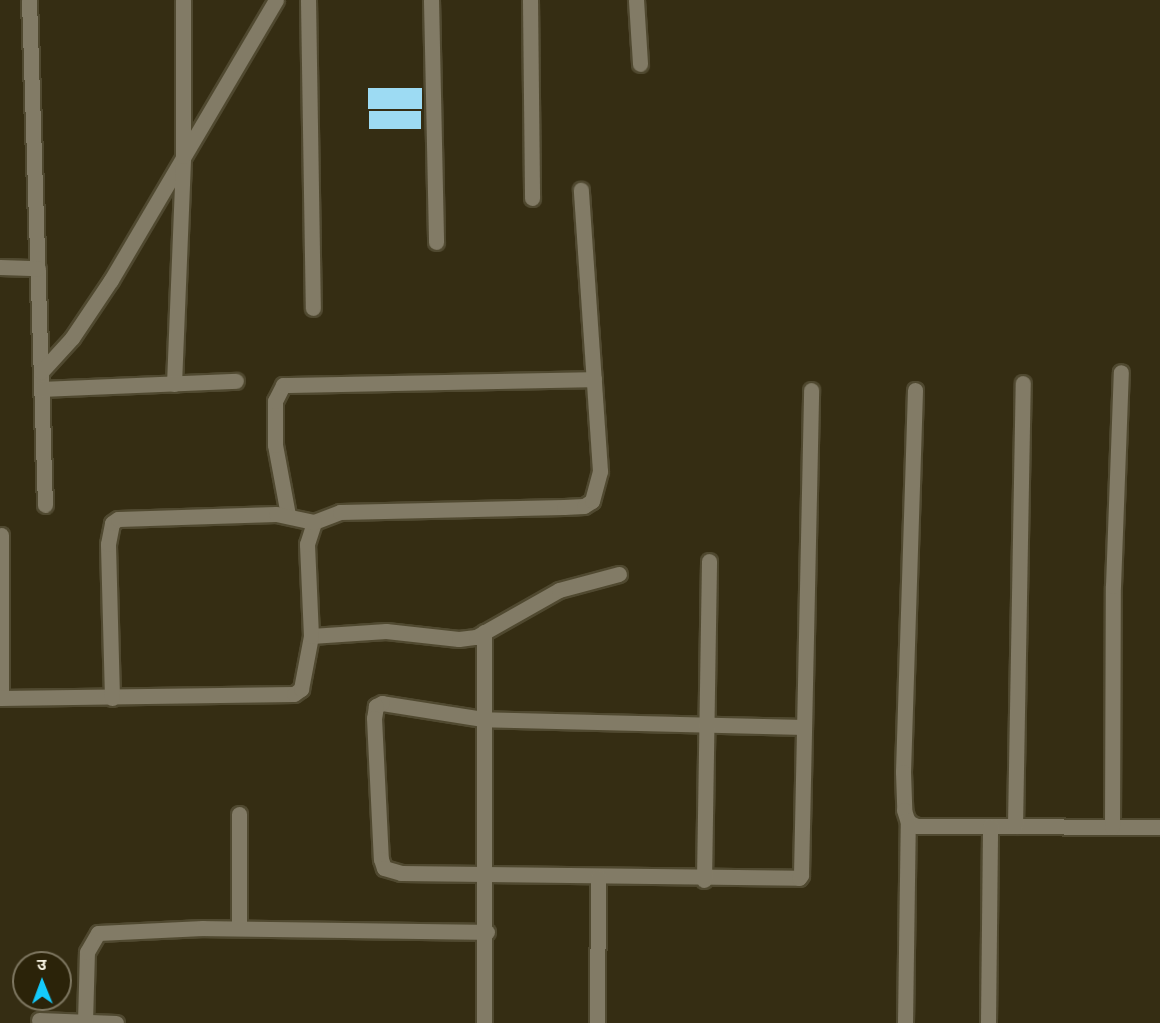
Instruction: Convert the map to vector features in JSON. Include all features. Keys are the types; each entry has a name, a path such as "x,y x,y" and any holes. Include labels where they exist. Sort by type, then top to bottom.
{"street":[{"path":"29,0 45,505"},
{"path":"174,384 183,156 183,0"},
{"path":"41,372 72,338 111,280 276,0"},
{"path":"308,0 313,308"},
{"path":"431,0 436,242"},
{"path":"530,0 532,198"},
{"path":"636,0 640,64"},
{"path":"112,698 108,544 112,523 118,519 288,515 314,522 340,512 584,506 592,501 598,489 600,471 580,190"},
{"path":"0,267 38,268"},
{"path":"1112,827 1113,586 1121,372"},
{"path":"288,515 275,444 275,401 283,385 594,379"},
{"path":"42,389 236,381"},
{"path":"1015,826 1023,383"},
{"path":"804,727 483,719 382,703 376,706 374,729 384,868 401,873 486,876 704,880 799,878 804,727 811,390"},
{"path":"905,1023 908,820 903,772 915,390"},
{"path":"1,535 1,698 294,694 301,689 311,636 307,544 314,522"},
{"path":"704,880 709,561"},
{"path":"311,636 386,631 459,639 484,632 559,590 619,574"},
{"path":"484,632 483,719 487,933 484,1023"},
{"path":"239,814 239,928"},
{"path":"908,820 917,826 1160,827"},
{"path":"988,1023 990,826"},
{"path":"597,1023 598,877"},
{"path":"85,1022 87,952 98,933 120,929 239,928 487,933"},
{"path":"39,1020 116,1023"}],"building":[{"path":"368,88 422,88 422,109 368,109"},
{"path":"369,111 421,111 421,129 369,129"}]}
